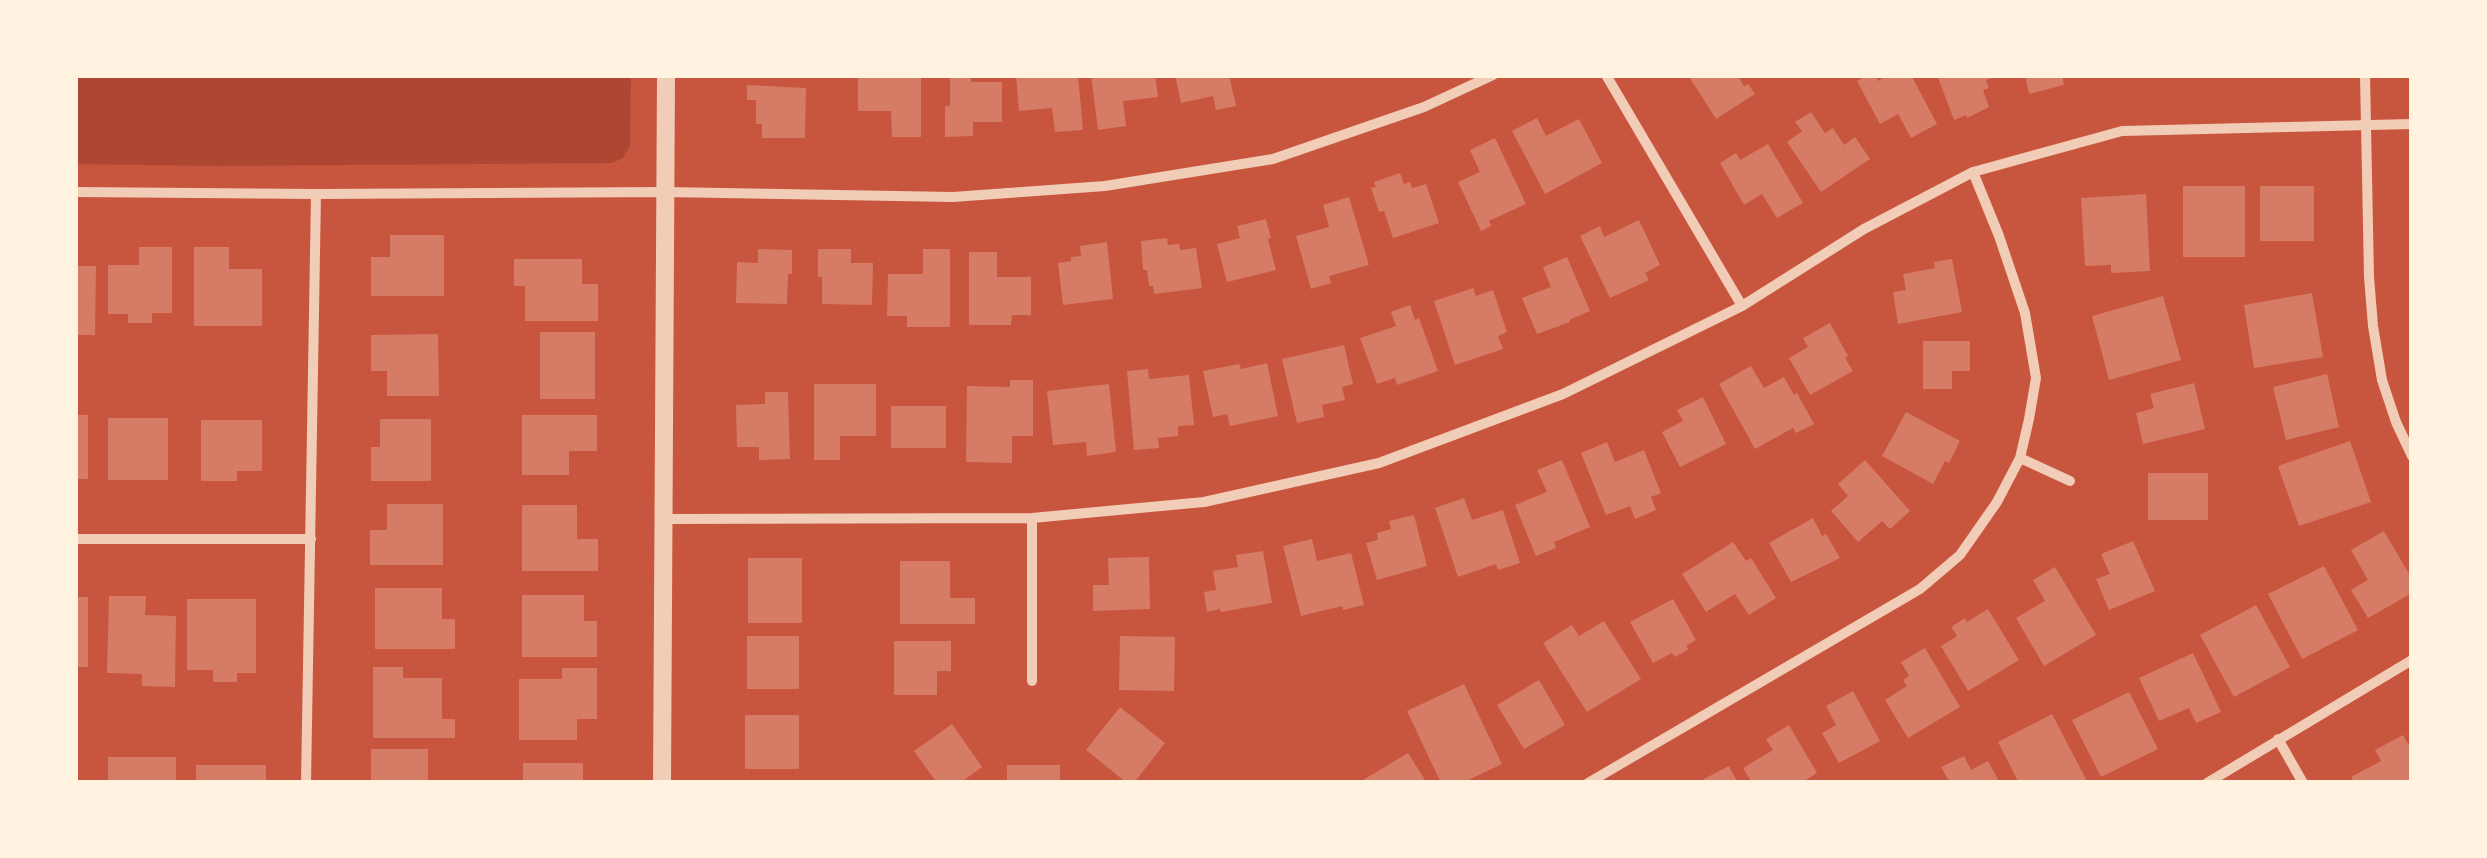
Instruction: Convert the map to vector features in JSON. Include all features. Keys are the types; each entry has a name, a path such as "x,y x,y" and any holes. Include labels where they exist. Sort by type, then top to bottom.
{"street":[{"path":"662,783 666,75"},
{"path":"75,192 666,192 953,197 1105,186 1273,159 1424,106 1493,75"},
{"path":"1606,75 1742,306"},
{"path":"2365,75 2373,326 2382,380 2412,456"},
{"path":"664,518 1032,518 1204,502 1379,462 1563,394 1742,306 1864,229 1973,172 2122,131 2412,124"},
{"path":"1588,783 1920,589 1960,555 1997,502 2020,458 2036,378 2024,314 1973,172"},
{"path":"306,783 316,194"},
{"path":"2020,458 2070,481"},
{"path":"1032,518 1032,681"},
{"path":"75,539 311,539"},
{"path":"2207,783 2412,660"},
{"path":"2278,739 2303,783"}],"shaded area":[{"path":"75,75 631,75 630,146 623,158 612,163 75,164"}],"building":[{"path":"858,75 921,75 921,137 892,137 891,111 858,111"},
{"path":"950,75 971,75 971,82 1002,82 1002,122 973,122 973,136 945,137"},
{"path":"1016,75 1078,75 1083,130 1055,132 1052,108 1019,111"},
{"path":"1091,75 1155,75 1158,97 1123,101 1126,126 1098,130"},
{"path":"1175,75 1229,75 1236,106 1216,110 1213,96 1181,103"},
{"path":"1688,75 1737,75 1755,94 1716,119"},
{"path":"1875,75 1878,81 1888,75 1911,75 1937,124 1911,138 1898,114 1880,124 1857,81"},
{"path":"1937,75 1999,75 1986,80 1989,88 1983,90 1989,107 1954,120"},
{"path":"2025,75 2062,75 2064,85 2029,94"},
{"path":"747,85 806,88 805,138 762,138 762,124 756,124 756,100 747,100"},
{"path":"1811,112 1825,133 1833,128 1844,145 1855,137 1870,159 1821,192 1787,142 1802,131 1795,122"},
{"path":"1537,118 1546,136 1579,119 1602,163 1545,194 1512,131"},
{"path":"1495,138 1526,204 1489,221 1491,226 1481,231 1458,182 1480,172 1470,150"},
{"path":"1768,144 1803,203 1777,218 1762,194 1744,205 1720,163 1736,153 1740,160"},
{"path":"1400,173 1404,184 1410,182 1412,188 1426,184 1439,223 1393,238 1371,188 1376,187 1374,182"},
{"path":"2183,186 2245,186 2245,257 2183,257"},
{"path":"2260,186 2314,186 2314,241 2260,241"},
{"path":"2146,194 2150,271 2111,273 2111,265 2085,266 2081,198"},
{"path":"1349,197 1369,265 1329,276 1331,283 1311,289 1296,236 1329,227 1323,205"},
{"path":"1266,219 1276,270 1227,282 1217,244 1240,238 1237,226"},
{"path":"1639,220 1660,265 1645,273 1649,280 1610,298 1580,236 1600,226 1604,237"},
{"path":"390,235 444,235 444,296 371,296 371,257 390,257"},
{"path":"1167,238 1168,245 1179,244 1180,250 1196,248 1202,288 1154,294 1147,270 1143,270 1141,241"},
{"path":"1107,242 1113,299 1063,305 1058,263 1081,256 1080,246"},
{"path":"139,247 172,247 172,313 152,313 152,323 128,323 128,314 108,314 108,265 139,265"},
{"path":"194,247 229,247 229,269 262,269 262,326 194,326"},
{"path":"758,249 792,250 787,304 736,303 737,262 758,263"},
{"path":"818,249 851,249 851,263 873,263 872,305 822,304"},
{"path":"923,249 950,249 950,327 907,327 907,316 887,316 888,274 923,274"},
{"path":"969,252 997,252 997,277 1031,277 1031,315 1012,315 1011,325 969,325"},
{"path":"1567,257 1590,311 1537,334 1522,298 1551,287 1543,267"},
{"path":"514,259 582,259 582,284 598,284 598,321 525,321 525,286 514,286"},
{"path":"1952,259 1962,312 1898,324 1893,292 1906,290 1903,274 1935,268 1934,262"},
{"path":"75,266 96,266 95,335 75,335"},
{"path":"1473,288 1476,296 1493,290 1507,332 1498,336 1503,349 1455,365 1434,301"},
{"path":"2312,293 2323,357 2254,368 2244,305"},
{"path":"2163,296 2181,360 2109,380 2092,316"},
{"path":"1410,305 1415,320 1419,318 1438,371 1397,385 1395,378 1377,384 1360,338 1396,326 1391,312"},
{"path":"1830,323 1853,371 1810,395 1789,358 1808,347 1803,338"},
{"path":"540,332 595,332 595,399 540,399"},
{"path":"438,334 439,396 387,396 387,371 371,371 371,335"},
{"path":"1923,341 1970,341 1970,371 1952,371 1952,389 1923,389"},
{"path":"1344,345 1353,384 1342,387 1345,400 1322,405 1324,417 1297,423 1282,359"},
{"path":"1267,363 1278,416 1230,426 1227,414 1213,417 1203,371"},
{"path":"1751,366 1764,388 1784,377 1814,424 1796,433 1793,428 1755,449 1719,384"},
{"path":"1148,369 1149,379 1189,375 1194,425 1178,426 1178,436 1158,438 1159,448 1134,450 1127,371"},
{"path":"2327,374 2339,427 2286,440 2273,387"},
{"path":"1010,380 1033,380 1033,436 1012,436 1012,463 966,462 967,386 1010,387"},
{"path":"2194,383 2205,429 2143,444 2136,413 2154,408 2150,394"},
{"path":"814,384 876,384 876,436 840,436 840,460 814,460"},
{"path":"1109,384 1116,452 1087,456 1086,442 1053,445 1047,391"},
{"path":"765,392 788,392 790,459 759,460 759,447 737,447 736,405 765,404"},
{"path":"1703,397 1726,444 1680,467 1662,432 1683,421 1677,410"},
{"path":"891,406 946,406 946,448 891,448"},
{"path":"1906,412 1960,441 1933,484 1882,456"},
{"path":"75,415 88,415 88,479 75,479"},
{"path":"522,415 597,415 597,451 569,451 569,475 522,475"},
{"path":"108,418 168,418 168,480 108,480"},
{"path":"380,419 431,419 431,481 371,481 371,447 380,447"},
{"path":"201,420 262,420 262,471 237,471 237,481 201,481"},
{"path":"2350,441 2371,502 2299,526 2278,466"},
{"path":"1607,442 1615,462 1644,450 1661,493 1651,497 1656,510 1635,519 1630,506 1606,515 1581,453"},
{"path":"1562,460 1590,527 1554,542 1556,548 1536,556 1515,505 1547,492 1537,470"},
{"path":"1865,460 1910,511 1890,529 1882,521 1858,542 1831,511 1848,496 1838,484"},
{"path":"2148,473 2208,473 2208,520 2148,520"},
{"path":"1464,498 1472,520 1503,510 1520,563 1498,570 1496,564 1458,577 1435,508"},
{"path":"387,504 443,504 443,565 370,565 370,530 387,530"},
{"path":"522,505 577,505 577,539 598,539 598,571 522,571"},
{"path":"1414,515 1427,566 1377,580 1366,543 1378,540 1377,533 1391,529 1389,521"},
{"path":"1813,518 1840,558 1791,582 1769,543"},
{"path":"2384,531 2412,579 2412,593 2368,618 2351,590 2368,580 2351,550"},
{"path":"1312,539 1317,561 1351,553 1364,605 1301,616 1283,546"},
{"path":"2133,541 2155,591 2109,610 2096,579 2110,574 2101,554"},
{"path":"1733,542 1746,561 1751,558 1776,598 1749,615 1735,594 1706,612 1682,574"},
{"path":"1263,551 1272,603 1207,612 1204,592 1216,590 1213,571 1238,567 1236,555"},
{"path":"1149,557 1150,609 1093,611 1093,585 1109,585 1108,558"},
{"path":"748,558 802,558 802,623 748,623"},
{"path":"900,561 950,561 950,598 975,598 975,624 900,624"},
{"path":"2324,566 2358,630 2302,659 2268,594"},
{"path":"2055,567 2096,635 2044,666 2016,618 2045,601 2033,580"},
{"path":"375,588 442,588 442,619 455,619 455,649 375,649"},
{"path":"522,595 584,595 584,621 597,621 597,657 522,657"},
{"path":"109,596 146,596 145,615 176,616 175,687 142,686 142,674 107,673"},
{"path":"75,597 88,597 88,667 75,667"},
{"path":"187,599 256,599 256,673 237,673 237,682 213,682 213,670 187,670"},
{"path":"1673,599 1696,640 1675,657 1672,653 1653,663 1630,622"},
{"path":"2256,605 2290,667 2234,697 2200,635"},
{"path":"1988,609 2019,660 1968,691 1941,646 1957,636 1951,627"},
{"path":"1604,621 1641,679 1587,712 1543,643 1572,625 1579,636"},
{"path":"747,636 799,636 799,689 747,689"},
{"path":"1120,636 1175,637 1174,691 1119,690"},
{"path":"894,641 951,641 951,671 937,671 937,695 894,695"},
{"path":"1925,648 1960,707 1908,738 1885,700 1907,686 1903,680 1909,676 1901,662"},
{"path":"2193,653 2221,712 2196,723 2189,708 2159,721 2139,678"},
{"path":"373,667 403,667 403,678 442,678 442,719 455,719 455,738 373,738"},
{"path":"562,668 597,668 597,719 577,719 577,740 519,740 519,679 562,679"},
{"path":"1539,680 1565,725 1524,749 1497,705"},
{"path":"1464,684 1502,764 1462,783 1441,783 1407,711"},
{"path":"1853,691 1880,741 1839,763 1822,733 1836,725 1826,706"},
{"path":"2129,692 2158,749 2101,777 2072,720"},
{"path":"1120,707 1165,743 1134,783 1127,783 1086,750"},
{"path":"2052,714 2088,783 2019,783 1998,742"},
{"path":"745,715 799,715 799,769 745,769"},
{"path":"952,724 982,767 960,783 937,783 914,751"},
{"path":"1789,725 1817,773 1801,783 1752,783 1743,768 1773,750 1766,739"},
{"path":"2403,735 2412,751 2412,783 2355,783 2351,777 2381,761 2375,750"},
{"path":"371,749 428,749 428,783 371,783"},
{"path":"1408,753 1427,783 1358,783"},
{"path":"1964,756 1971,770 1988,761 2000,783 1950,783 1941,767"},
{"path":"108,757 176,757 176,783 108,783"},
{"path":"523,763 583,763 583,783 523,783"},
{"path":"196,765 266,765 266,783 196,783"},
{"path":"1007,765 1060,765 1060,783 1007,783"},
{"path":"1729,766 1738,783 1702,780"}]}
